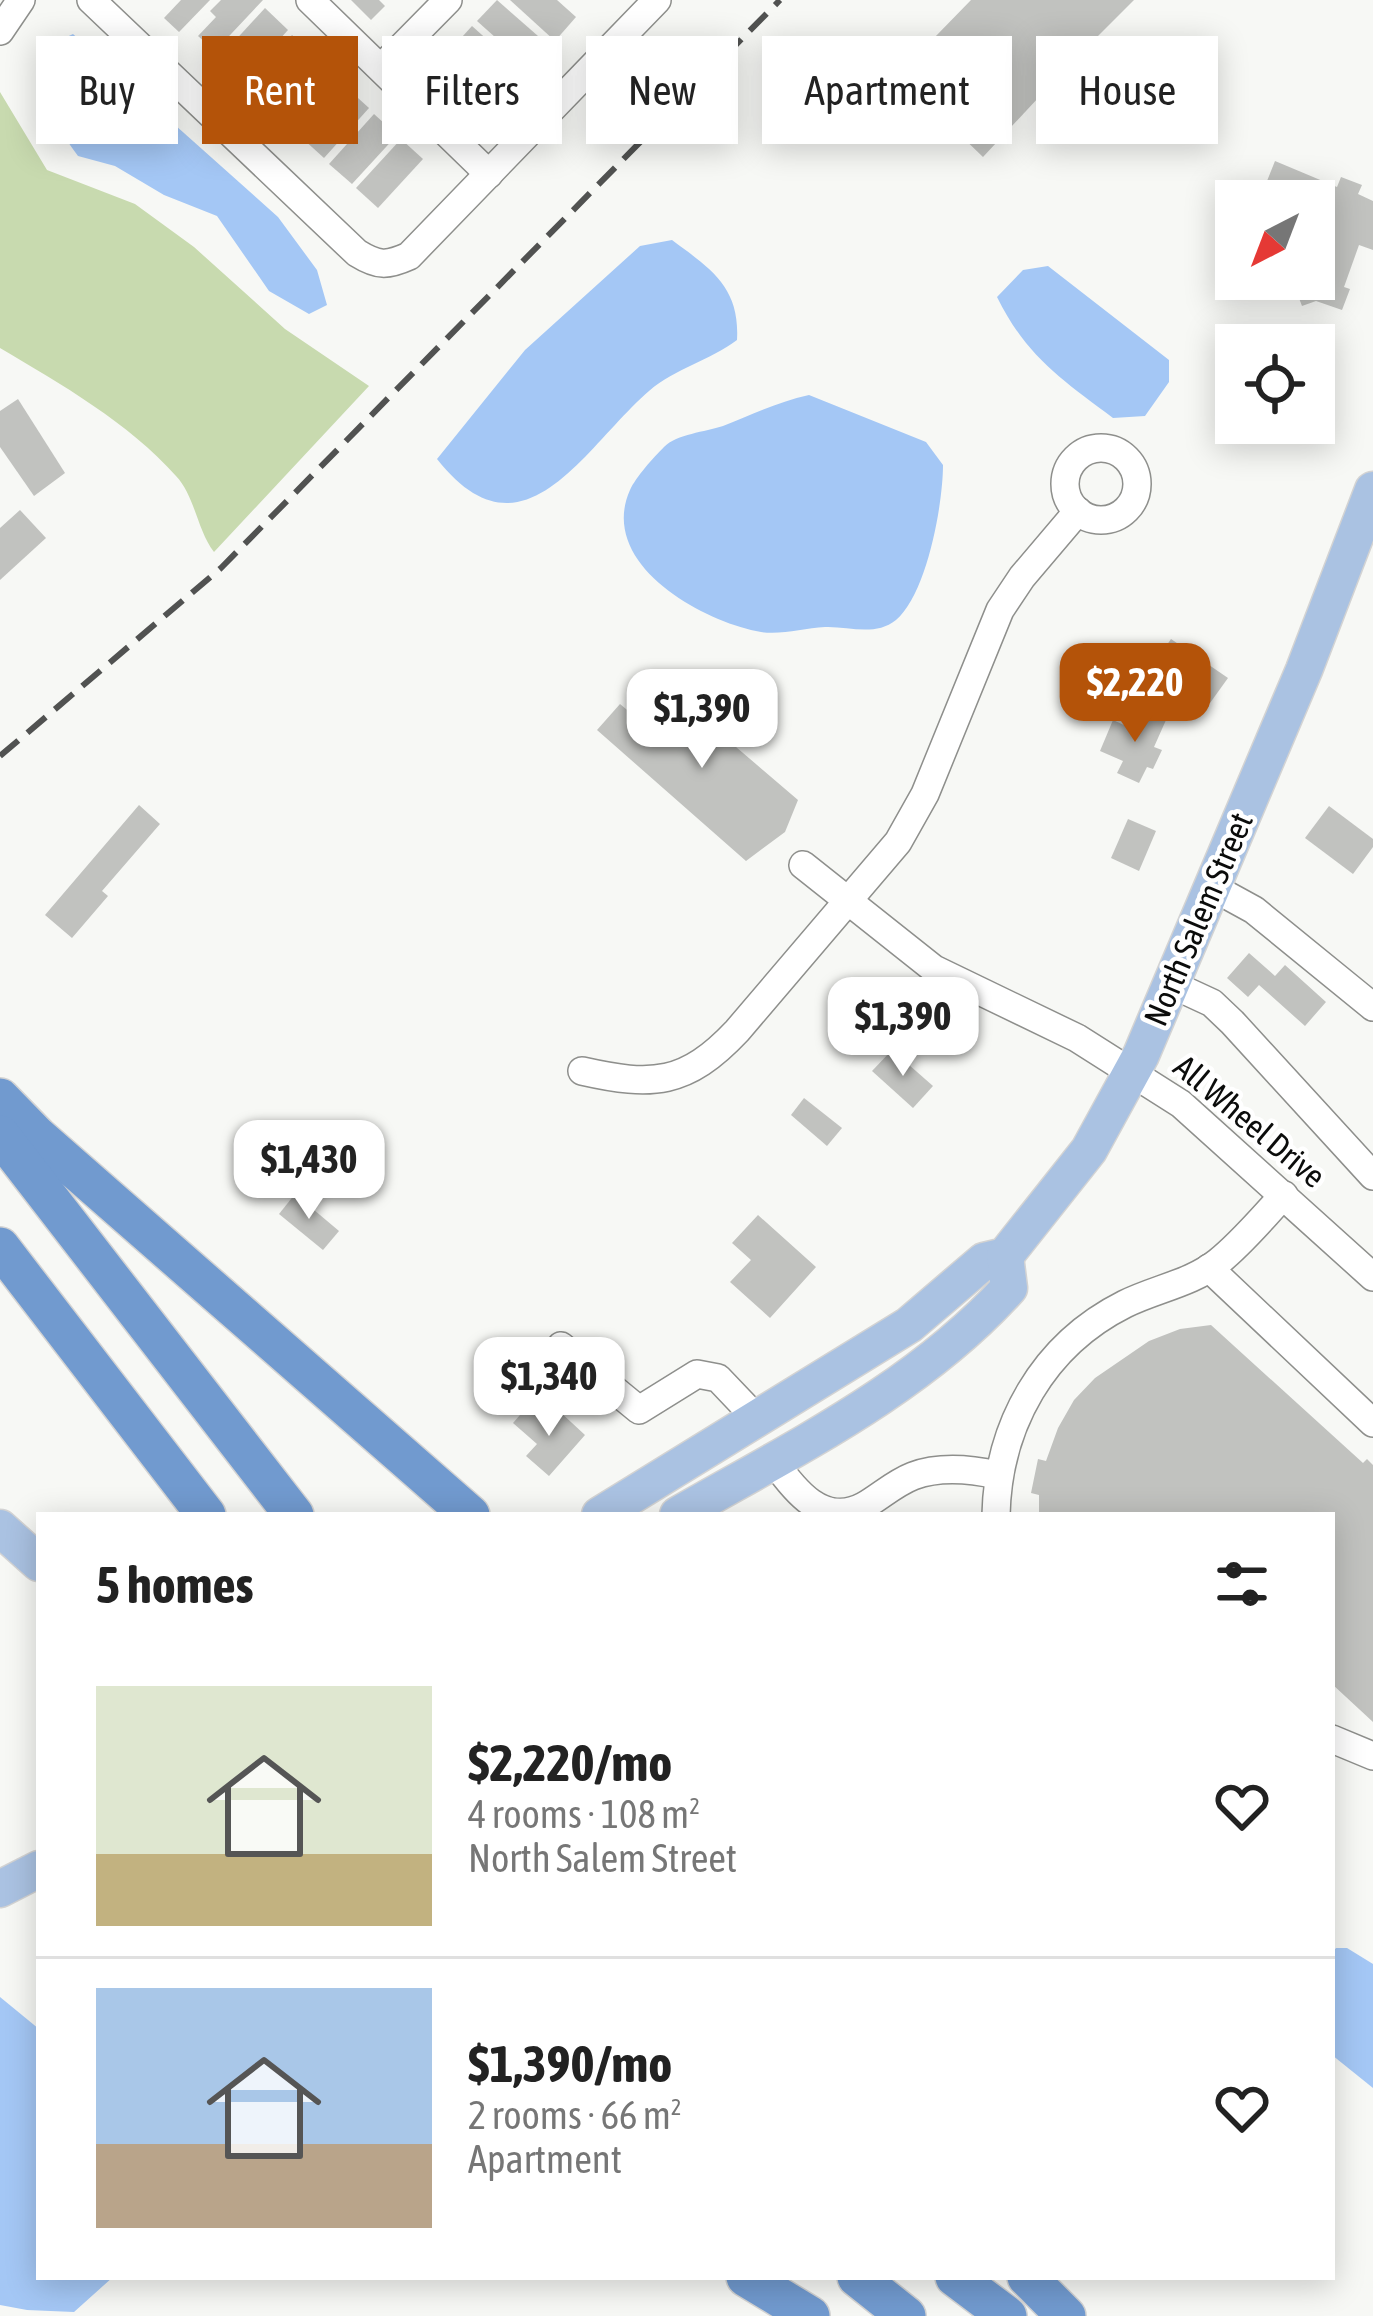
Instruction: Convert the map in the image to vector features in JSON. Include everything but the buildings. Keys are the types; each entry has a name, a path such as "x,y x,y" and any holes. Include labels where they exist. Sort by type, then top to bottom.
{"highway":[{"path":"0,1098 37,1136 467,1512"},
{"path":"0,1135 292,1512"},
{"path":"0,1247 204,1512"},
{"path":"751,2280 810,2316"},
{"path":"861,2280 906,2316"},
{"path":"959,2280 1007,2316"},
{"path":"1031,2280 1066,2316"}],"main road":[{"name":"North Salem Street","path":"604,1512 910,1325 984,1261 1005,1256 1089,1150 1171,984 1373,490"},
{"name":"North Salem Street","path":"683,1512 907,1378 974,1324 1009,1288 1005,1256"},
{"path":"773,1460 771,1442 777,1434 862,1381 910,1325"},
{"path":"0,1528 36,1560"},
{"path":"0,1889 36,1871"}],"street":[{"path":"0,31 21,0"},
{"path":"91,0 357,253 388,266 409,256 657,0"},
{"path":"310,0 489,174"},
{"path":"381,68 448,0"},
{"path":"582,1071 638,1082 686,1073 713,1056 908,826 1007,597 1078,511"},
{"name":"All Wheel Drive","path":"803,865 934,969 1076,1038 1180,1104 1373,1277"},
{"path":"1212,887 1254,910 1373,1007"},
{"path":"1171,984 1211,1004 1232,1022 1373,1176"},
{"path":"996,1512 1007,1438 1032,1387 1073,1338 1127,1303 1209,1268 1284,1195"},
{"path":"1209,1268 1373,1423"},
{"path":"561,1346 638,1410 697,1374 718,1378 757,1419"},
{"path":"773,1460 808,1502 833,1512 857,1509 898,1483 935,1470 998,1475"},
{"path":"1335,1740 1373,1756"}],"green space":[{"path":"0,92 47,170 135,204 194,247 285,329 369,386 214,552 182,484 157,457 93,406 0,348"}],"water":[{"path":"178,128 278,217 317,270 327,305 309,314 269,291 217,216 164,195 115,166 78,156 70,144 178,144"},
{"path":"672,240 710,270 728,293 737,340 649,391 551,487 525,500 497,502 468,490 437,459 525,350 640,246"},
{"path":"1048,266 1169,360 1169,382 1145,416 1113,418 1047,365 1008,318 997,297 1023,270"},
{"path":"809,395 926,442 943,465 940,502 924,570 907,607 896,620 879,628 769,633 737,626 661,585 628,542 624,517 630,490 664,447 684,436"},
{"path":"1347,1948 1373,1964 1373,2088 1335,2057 1335,1949"},
{"path":"0,1997 36,2027 36,2280 110,2280 74,2312 0,2305"}],"railway":[{"path":"0,756 221,568 780,0"}]}
